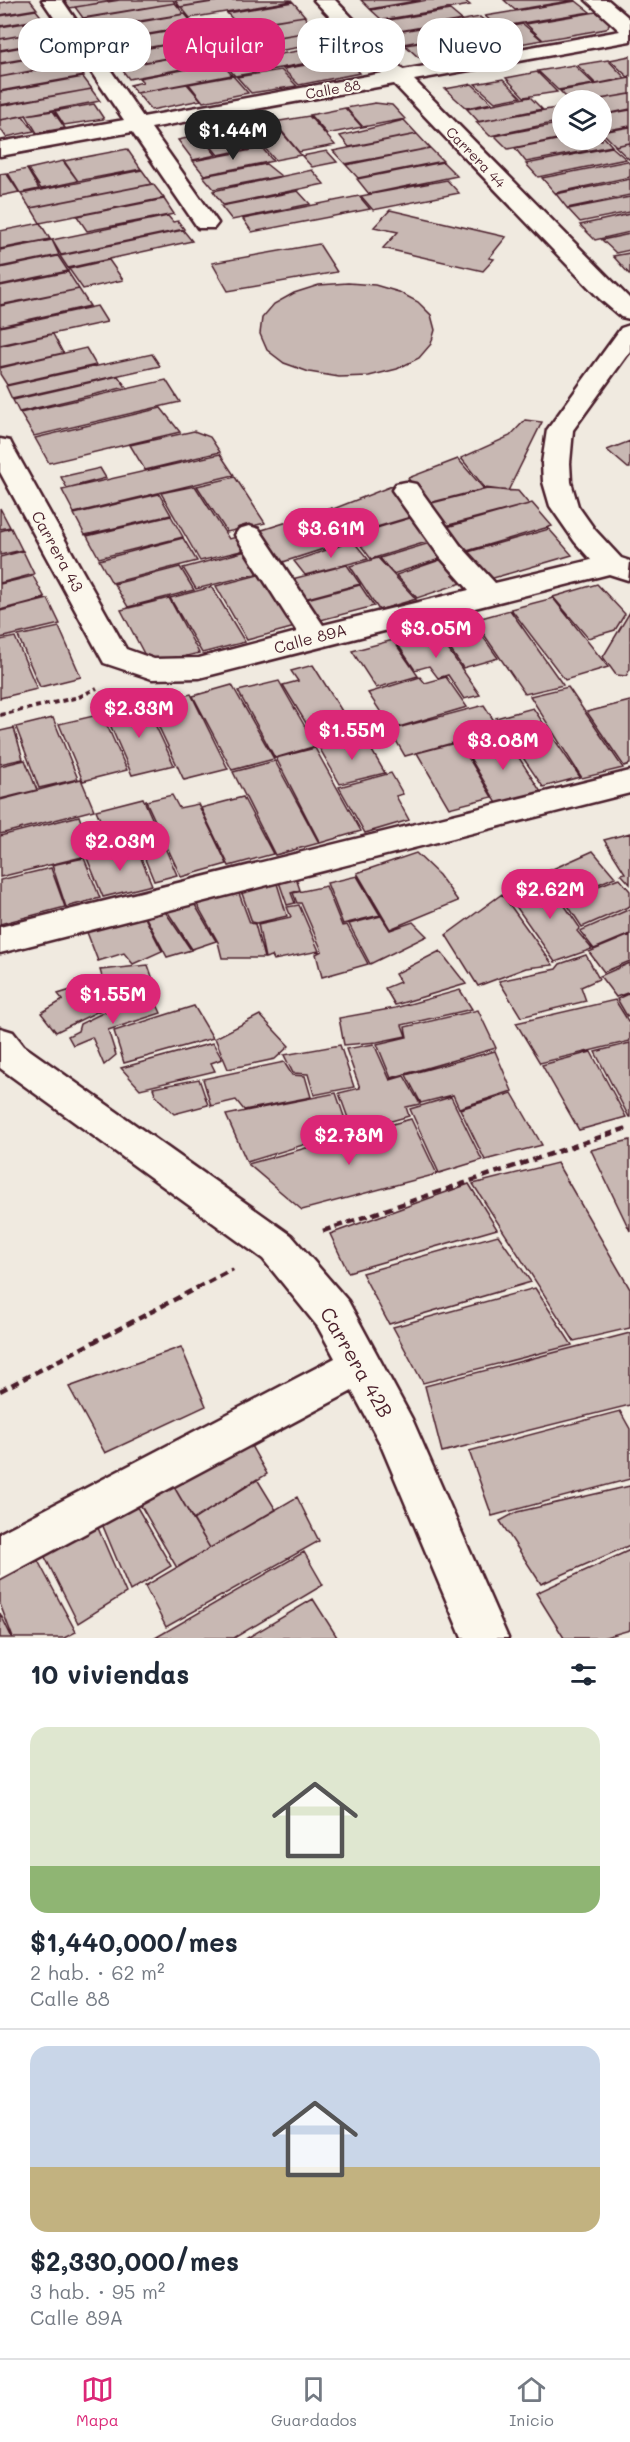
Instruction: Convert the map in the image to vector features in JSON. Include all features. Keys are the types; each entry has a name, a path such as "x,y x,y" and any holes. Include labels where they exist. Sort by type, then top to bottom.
{"street":[{"path":"51,0 139,124 206,224"},
{"name":"Carrera 44","path":"324,0 609,294 630,312"},
{"path":"596,0 630,29"},
{"name":"Calle 88","path":"0,149 630,35"},
{"path":"620,568 585,536 564,506 557,482 556,463 560,430 630,333"},
{"name":"Carrera 43","path":"0,447 11,488 120,658"},
{"path":"406,490 450,551 488,593"},
{"path":"249,535 315,637"},
{"name":"Calle 89A","path":"120,658 152,669 200,668 488,593 620,568"},
{"path":"0,940 630,782"},
{"name":"Carrera 42B","path":"4,1053 277,1247 333,1314 397,1433 485,1638"},
{"path":"0,1557 360,1366"}],"path":[{"path":"0,715 79,697 105,684 120,658"},
{"path":"593,1137 630,1127"}],"building":[{"path":"30,0 37,9 0,15 0,3"},
{"path":"64,0 118,0 70,8"},
{"path":"120,0 173,0 175,3 83,18 75,7"},
{"path":"175,0 221,0 180,7"},
{"path":"225,0 292,1 190,18 181,7"},
{"path":"361,0 421,0 370,9"},
{"path":"427,0 464,0 470,5 394,18 380,18 371,10"},
{"path":"504,0 575,0 515,10"},
{"path":"576,1 590,12 523,23 523,18 487,18 485,16"},
{"path":"293,2 305,16 285,19 232,18 227,13"},
{"path":"175,3 184,14 151,19 87,18"},
{"path":"36,10 42,18 18,18 18,23 0,26 0,16"},
{"path":"450,10 460,18 417,18 417,28 405,30 405,18 401,18"},
{"path":"596,12 611,23 606,29 543,40 526,24"},
{"path":"185,14 188,18 163,18 163,32 151,34 151,20"},
{"path":"304,16 306,18 297,18 297,34 285,36 285,19"},
{"path":"18,24 18,36 0,39 0,27"},
{"path":"523,24 542,40 523,43"},
{"path":"417,28 417,42 405,44 405,31"},
{"path":"163,32 163,45 151,47 151,35"},
{"path":"297,34 297,48 285,50 285,36"},
{"path":"18,36 18,47 0,50 0,39"},
{"path":"417,43 417,56 405,45"},
{"path":"163,46 163,59 151,61 151,48"},
{"path":"18,48 18,60 0,63 0,51"},
{"path":"297,51 297,65 285,67 285,53"},
{"path":"630,56 630,76 628,77 610,60"},
{"path":"163,59 163,72 166,72 129,79 124,72 151,72 151,61"},
{"path":"608,60 625,78 596,84 577,65"},
{"path":"18,61 18,72 26,72 0,77 0,64"},
{"path":"574,65 594,84 558,90 538,71"},
{"path":"297,67 297,72 360,73 299,85 285,69"},
{"path":"29,72 81,72 84,76 0,91 0,77"},
{"path":"172,72 229,72 232,75 136,93 130,85 143,82 139,78"},
{"path":"232,72 258,72 235,76"},
{"path":"283,72 297,86 251,93 237,77"},
{"path":"537,72 555,90 552,90 552,93 524,97 506,78"},
{"path":"233,76 248,93 203,102 189,84"},
{"path":"83,77 92,89 0,105 0,92"},
{"path":"630,78 630,94 612,97 612,90 565,90"},
{"path":"503,79 521,97 495,102 475,84"},
{"path":"187,84 201,100 151,110 137,93"},
{"path":"472,84 492,103 466,108 445,89"},
{"path":"91,89 100,101 0,120 0,106"},
{"path":"630,94 630,109 612,113 612,97"},
{"path":"530,97 542,109 479,122 467,109"},
{"path":"375,103 392,105 405,119 363,127 346,108"},
{"path":"94,104 104,119 64,125 55,111"},
{"path":"345,108 362,127 327,134 310,115"},
{"path":"552,109 552,123 490,136 476,122"},
{"path":"630,110 630,126 612,129 612,113"},
{"path":"53,111 65,128 37,133 26,115"},
{"path":"23,116 34,131 6,137 0,128 0,120"},
{"path":"309,116 335,145 299,152 274,122"},
{"path":"404,120 417,134 349,147 340,136"},
{"path":"273,122 301,155 275,160 263,146 244,150 228,130"},
{"path":"552,125 552,140 508,149 495,136"},
{"path":"630,127 630,143 616,146 612,142 612,130"},
{"path":"226,131 242,150 218,155 206,140 197,142 193,137"},
{"path":"417,134 430,148 345,164 333,151"},
{"path":"192,137 197,143 205,141 216,155 193,160 178,140"},
{"path":"552,141 552,150 590,150 526,162 515,148"},
{"path":"630,143 630,160 615,146"},
{"path":"612,147 626,159 538,177 526,164 597,150 612,150"},
{"path":"262,148 273,161 204,175 193,161"},
{"path":"430,148 443,161 358,178 346,165"},
{"path":"127,149 141,169 78,181 64,161"},
{"path":"327,151 337,162 312,167 302,156"},
{"path":"63,161 78,181 41,189 28,169"},
{"path":"627,161 630,164 630,177 555,193 542,178"},
{"path":"443,162 457,176 369,194 357,179"},
{"path":"266,164 281,176 214,189 203,176"},
{"path":"27,169 39,189 20,193 8,173"},
{"path":"142,170 152,184 30,208 21,194"},
{"path":"312,170 324,184 223,205 213,191"},
{"path":"6,173 19,192 0,196 0,174"},
{"path":"630,179 630,195 567,208 556,194"},
{"path":"447,180 459,193 373,210 361,196"},
{"path":"153,184 164,198 40,223 31,208"},
{"path":"298,191 310,204 232,220 221,206"},
{"path":"359,196 370,209 252,232 243,219"},
{"path":"630,197 630,212 580,222 568,209"},
{"path":"164,199 174,214 87,231 77,216"},
{"path":"390,210 506,237 489,258 494,259 483,271 383,248 398,232 374,227"},
{"path":"630,214 630,232 595,240 580,225"},
{"path":"168,216 173,222 178,221 184,229 61,255 52,240"},
{"path":"40,223 50,239 0,249 0,231"},
{"path":"183,230 192,241 68,268 60,256"},
{"path":"630,234 630,250 616,253 602,240"},
{"path":"52,240 59,255 0,267 0,250"},
{"path":"319,244 337,272 228,291 212,263"},
{"path":"630,253 630,275 613,256"},
{"path":"58,256 68,271 0,285 0,268"},
{"path":"109,260 123,280 83,289 69,269"},
{"path":"68,272 79,289 0,305 0,286"},
{"path":"348,283 375,285 399,292 418,302 431,315 435,330 431,344 419,358 397,369 369,376 339,377 309,372 284,363 267,350 260,334 262,318 274,304 294,293 319,285"},
{"path":"79,289 90,306 0,326 0,306"},
{"path":"97,306 107,322 0,345 0,327"},
{"path":"53,334 63,353 0,367 0,346"},
{"path":"86,348 96,365 7,385 0,374 0,368"},
{"path":"152,354 160,366 12,399 6,386"},
{"path":"118,376 126,387 19,412 13,400"},
{"path":"166,380 180,402 34,436 20,413"},
{"path":"161,408 180,432 49,463 35,438"},
{"path":"525,420 542,422 508,491 485,488 461,458 510,436"},
{"path":"194,431 210,437 220,452 145,470 130,445"},
{"path":"630,441 630,468 628,468 607,450"},
{"path":"220,454 234,475 74,513 62,490"},
{"path":"458,459 484,489 425,504 408,478"},
{"path":"100,468 106,478 67,488 61,477"},
{"path":"235,477 265,523 227,532 197,486"},
{"path":"397,484 414,516 353,534 333,509"},
{"path":"195,486 229,539 237,537 245,550 200,561 161,493"},
{"path":"487,489 518,491 529,504 445,526 428,504"},
{"path":"159,494 171,515 85,535 74,514"},
{"path":"532,503 552,526 467,551 447,527"},
{"path":"0,508 10,527 0,529"},
{"path":"332,508 354,539 280,563 259,531"},
{"path":"171,516 183,537 99,558 87,536"},
{"path":"410,518 430,541 371,559 353,535"},
{"path":"11,528 22,550 0,555 0,531"},
{"path":"549,529 572,555 490,579 468,552"},
{"path":"183,538 197,561 112,583 99,560"},
{"path":"353,541 368,559 305,575 294,561"},
{"path":"430,543 443,558 393,574 380,558"},
{"path":"23,551 34,574 0,583 0,557"},
{"path":"246,551 260,573 196,589 183,568"},
{"path":"378,558 416,599 379,610 350,566"},
{"path":"443,559 465,582 417,598 396,575"},
{"path":"347,565 360,584 304,599 292,579"},
{"path":"180,567 194,590 128,607 114,584"},
{"path":"262,574 295,627 247,640 216,586"},
{"path":"33,576 45,598 0,610 0,584"},
{"path":"597,584 625,614 615,630 588,638 553,597"},
{"path":"360,585 374,606 321,620 307,599"},
{"path":"212,587 245,642 202,653 170,598"},
{"path":"169,598 199,653 150,665 121,610"},
{"path":"553,598 608,667 565,680 511,609"},
{"path":"48,599 60,624 0,638 0,611"},
{"path":"510,610 563,685 525,694 474,620"},
{"path":"630,612 630,669 626,676 616,675 603,657"},
{"path":"472,621 498,658 463,668 437,630"},
{"path":"59,627 81,677 40,687 18,636"},
{"path":"434,629 480,695 464,699 448,675 438,678 429,666 415,670 394,639"},
{"path":"15,637 37,689 0,698 0,640"},
{"path":"393,640 418,676 376,688 352,651"},
{"path":"313,665 352,727 315,738 283,685 298,681 291,671"},
{"path":"420,677 425,683 446,677 467,707 392,729 368,693"},
{"path":"279,681 316,746 275,758 238,691"},
{"path":"232,685 274,759 232,770 193,696"},
{"path":"568,687 623,768 582,778 530,696"},
{"path":"191,694 228,769 184,780 148,704"},
{"path":"630,701 630,764 624,766 587,712"},
{"path":"145,703 174,765 132,775 105,713"},
{"path":"484,705 500,730 405,756 390,730"},
{"path":"533,708 580,777 543,787 496,718"},
{"path":"102,714 127,770 83,781 59,724"},
{"path":"53,718 78,779 39,788 16,727"},
{"path":"14,728 23,759 0,764 0,731"},
{"path":"502,731 546,800 502,812 460,741"},
{"path":"364,737 385,773 340,784 320,749"},
{"path":"459,742 492,797 449,808 417,753"},
{"path":"315,748 361,831 320,843 276,758"},
{"path":"25,760 37,790 0,799 0,766"},
{"path":"275,761 319,843 275,855 233,772"},
{"path":"391,773 403,794 396,796 409,820 365,833 339,787"},
{"path":"81,779 94,810 0,834 0,800"},
{"path":"172,795 179,808 198,804 227,864 181,877 146,801"},
{"path":"243,797 273,854 229,866 201,808"},
{"path":"143,798 177,875 154,881 136,837 110,843 96,810"},
{"path":"79,816 83,827 101,823 111,850 0,877 0,836"},
{"path":"630,833 630,884 621,874 625,873 604,840"},
{"path":"136,846 152,885 103,897 87,858"},
{"path":"593,851 615,877 582,891 579,887 561,894 549,880 546,872"},
{"path":"416,853 439,875 458,901 390,929 357,873"},
{"path":"84,858 100,898 66,907 52,865"},
{"path":"51,868 65,907 0,924 0,880"},
{"path":"295,875 300,890 291,893 295,903 287,905 278,879"},
{"path":"357,876 380,915 343,924 327,883"},
{"path":"275,877 287,916 257,923 252,922 239,885"},
{"path":"619,878 630,891 630,906 582,927 561,895 579,890 583,892"},
{"path":"548,881 580,928 577,931 592,949 555,962 506,892"},
{"path":"326,886 342,926 347,925 368,964 322,977 316,954 322,951 301,903 297,903 293,893"},
{"path":"237,888 250,923 255,924 264,958 222,958 218,942 194,899"},
{"path":"502,894 553,965 526,968 478,986 446,935"},
{"path":"191,898 216,941 192,949 163,905"},
{"path":"299,905 319,951 274,960 272,956 265,958 258,924 291,917 287,907"},
{"path":"162,907 191,950 167,957 143,912"},
{"path":"630,909 630,934 594,949 580,931"},
{"path":"141,910 162,951 133,964 124,953 98,961 85,927"},
{"path":"381,916 390,930 413,922 427,936 370,964 349,924"},
{"path":"630,935 630,961 604,972 589,952"},
{"path":"440,951 466,984 395,1005 385,988 400,982 395,974"},
{"path":"586,955 599,979 581,987 586,1001 521,1017 499,981 556,969 560,964"},
{"path":"630,963 630,992 616,997 600,976"},
{"path":"148,965 157,991 115,1003 56,1032 41,1013 63,1000 58,994 103,980 100,970"},
{"path":"460,990 472,1009 402,1025 406,1036 344,1045 339,1018 395,1008"},
{"path":"630,993 630,1014 627,1016 617,999"},
{"path":"153,996 161,1013 108,1030 116,1055 104,1065 92,1037 73,1045 68,1036 78,1031 80,1024 115,1007"},
{"path":"615,1000 630,1024 630,1041 540,1063 516,1023"},
{"path":"194,1006 213,1038 124,1063 114,1031"},
{"path":"478,1010 496,1048 391,1078 377,1044 407,1037 405,1027"},
{"path":"260,1015 289,1046 275,1059 228,1069 215,1038"},
{"path":"213,1043 222,1059 211,1063 215,1071 140,1089 121,1068"},
{"path":"630,1043 630,1117 629,1117 595,1052"},
{"path":"374,1044 390,1080 404,1076 420,1104 406,1107 409,1116 353,1132 339,1093 360,1088 346,1049"},
{"path":"340,1045 354,1087 314,1095 308,1074 293,1073 284,1055"},
{"path":"495,1051 512,1091 459,1108 453,1095 421,1103 406,1075"},
{"path":"591,1052 626,1117 579,1130 542,1065"},
{"path":"284,1062 292,1075 305,1076 311,1097 244,1110 236,1100 211,1106 203,1079"},
{"path":"199,1079 208,1105 174,1114 156,1096 153,1088"},
{"path":"336,1093 349,1131 247,1162 226,1115"},
{"path":"512,1093 542,1145 485,1160 460,1109"},
{"path":"451,1097 482,1160 439,1173 410,1109"},
{"path":"411,1119 437,1174 302,1210 248,1164"},
{"path":"630,1140 630,1231 591,1150"},
{"path":"557,1163 630,1289 630,1328 574,1341 473,1184"},
{"path":"469,1184 497,1229 348,1272 330,1234"},
{"path":"498,1235 531,1282 389,1324 362,1273"},
{"path":"535,1288 572,1345 423,1383 393,1327"},
{"path":"630,1333 630,1405 442,1452 425,1386"},
{"path":"181,1347 206,1406 105,1453 69,1387"},
{"path":"620,1411 630,1429 630,1479 492,1516 469,1451"},
{"path":"246,1437 267,1474 193,1520 170,1480"},
{"path":"257,1479 276,1510 210,1548 193,1520"},
{"path":"170,1480 210,1548 177,1568 137,1499"},
{"path":"630,1486 630,1545 541,1584 500,1521 517,1512"},
{"path":"297,1497 319,1541 166,1627 145,1586"},
{"path":"134,1502 171,1566 130,1591 100,1519"},
{"path":"95,1521 126,1593 78,1623 42,1551"},
{"path":"630,1550 630,1630 602,1638 564,1638 536,1593"},
{"path":"304,1552 323,1585 234,1638 155,1638"},
{"path":"36,1557 76,1632 64,1638 13,1638 0,1604 0,1574"},
{"path":"313,1599 337,1637 247,1638"},
{"path":"0,1613 12,1638 0,1638"}]}
